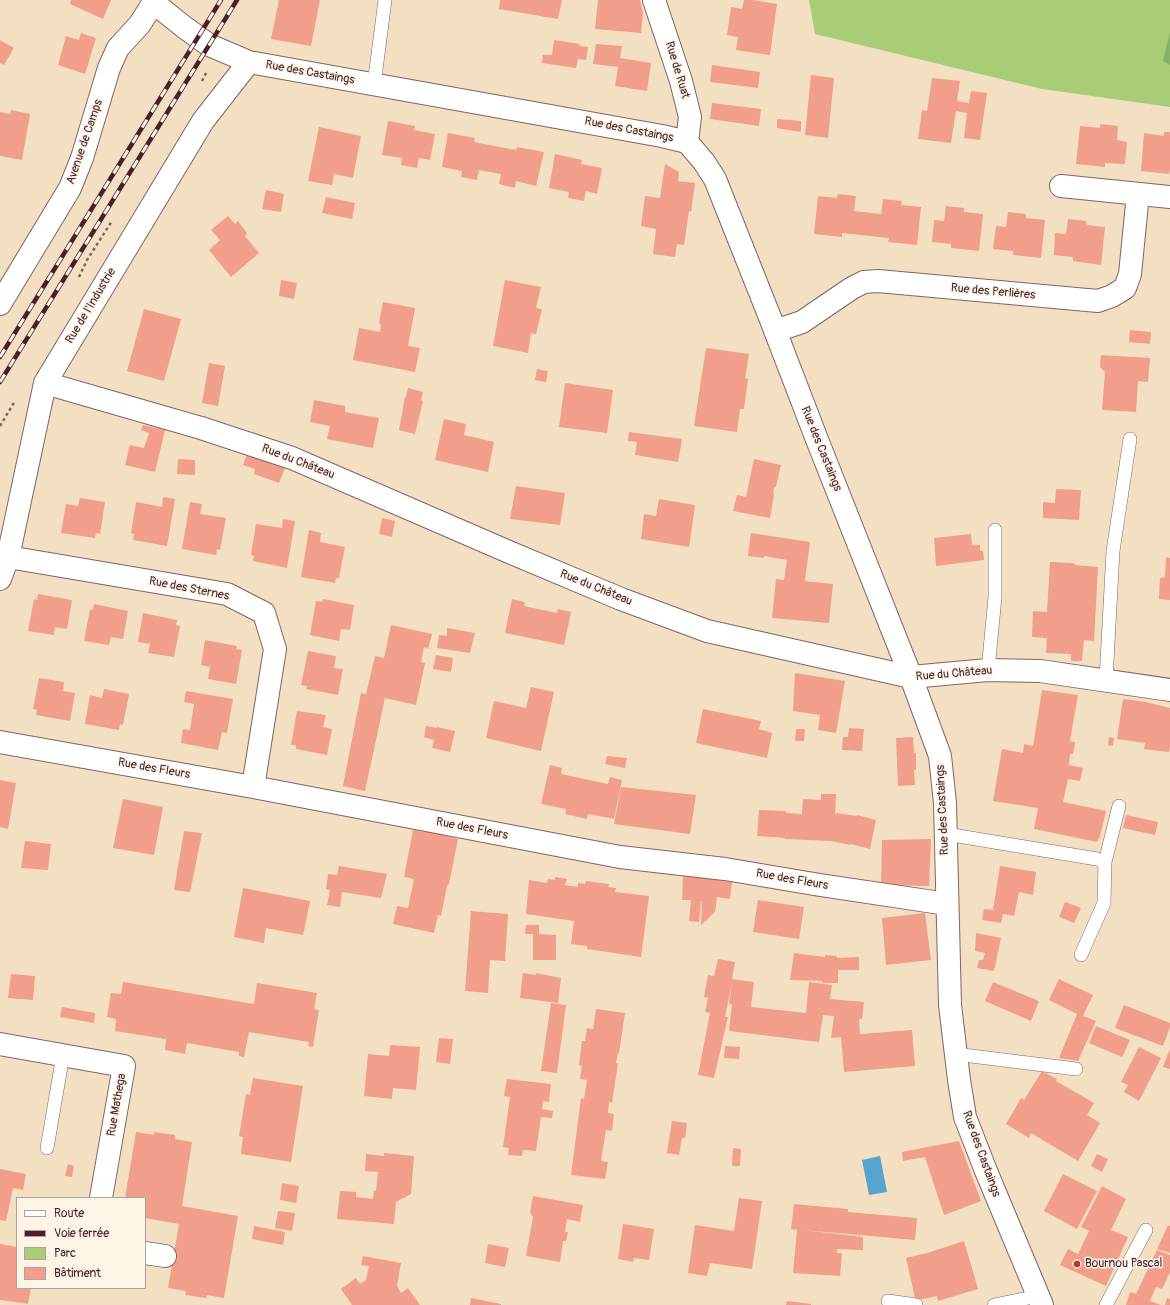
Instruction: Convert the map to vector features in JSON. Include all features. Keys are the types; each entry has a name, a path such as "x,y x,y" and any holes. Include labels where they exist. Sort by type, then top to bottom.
{"street":[{"name":"Rue de Ruat","path":"654,0 681,81 690,117 687,142"},
{"name":"Rue des Castaings","path":"154,1 184,27 209,45 249,62 662,136 687,142 704,162 715,179 911,678 940,756 945,803 950,1005 955,1054 965,1117 1040,1300"},
{"name":"Avenue de Camps","path":"0,304 70,188 82,158 109,68 118,48 140,24 154,1"},
{"name":"Rue de l'Industrie","path":"0,579 8,557 45,383 203,121 249,62"},
{"path":"1061,186 1170,197"},
{"name":"Rue des Perlières","path":"775,331 802,322 852,288 864,282 878,281 1098,301 1112,296 1125,288 1130,274 1138,194"},
{"name":"Rue du Château","path":"45,383 201,428 292,458 509,552 621,598 707,631 911,678 988,670 1040,671 1170,690"},
{"name":"Rue des Sternes","path":"8,557 227,594 264,613 275,649 253,787"},
{"name":"Rue des Fleurs","path":"0,742 253,787 620,857 726,869 947,904"},
{"name":"Rue Mathega","path":"0,1044 124,1066 101,1197"}],"lane":[{"path":"374,85 385,0"},
{"path":"1106,680 1113,551 1130,439"},
{"path":"988,670 995,597 995,530"},
{"path":"1081,955 1104,903 1105,862 1119,806"},
{"path":"946,834 1097,859 1105,862"},
{"path":"955,1054 1076,1069"},
{"path":"47,1148 63,1055"},
{"path":"1106,1305 1146,1230"},
{"path":"888,1300 916,1305"},
{"path":"994,1305 1040,1300"}],"green space":[{"path":"809,0 1170,0 1170,107 1042,89 815,34"},
{"path":"1170,32 1170,65 1163,61"}],"water":[{"path":"880,1156 887,1192 869,1195 862,1160"}],"building":[{"path":"71,0 111,0 103,19 70,4"},
{"path":"279,0 320,0 311,46 271,39"},
{"path":"500,0 562,0 558,19 499,9"},
{"path":"598,0 640,0 643,13 641,33 595,29"},
{"path":"744,0 777,4 770,55 736,50 738,37 727,35 731,7 742,9"},
{"path":"81,33 96,38 85,74 58,65 66,36 79,40"},
{"path":"0,40 14,48 4,65 0,63"},
{"path":"554,40 580,44 579,46 588,47 586,60 578,59 576,68 542,63 543,55 552,55"},
{"path":"596,44 622,46 620,58 651,63 647,91 615,86 618,67 593,64"},
{"path":"712,65 760,72 758,88 710,82"},
{"path":"811,75 834,78 828,138 805,135"},
{"path":"932,78 960,81 957,101 969,103 971,91 987,93 980,140 964,138 967,113 956,111 951,143 918,139 922,110 927,111"},
{"path":"712,103 761,109 759,126 710,119"},
{"path":"11,110 30,114 22,160 0,156 0,112 10,114"},
{"path":"777,119 801,121 801,132 777,128"},
{"path":"388,121 415,126 414,130 435,134 430,160 419,158 417,168 401,165 402,158 382,155"},
{"path":"1100,124 1118,126 1117,140 1127,142 1125,164 1105,163 1105,167 1076,164 1080,126 1100,128"},
{"path":"319,127 361,136 353,178 334,174 332,185 308,181"},
{"path":"1164,132 1170,132 1169,174 1141,171 1144,133 1164,136"},
{"path":"448,133 475,138 474,142 484,144 516,150 517,147 544,152 536,186 516,181 515,188 499,184 501,174 479,170 477,180 461,177 462,171 442,167"},
{"path":"555,154 582,160 581,164 602,168 597,194 586,191 584,201 568,198 569,192 549,188"},
{"path":"665,164 679,172 678,181 695,183 684,245 677,244 675,257 653,254 656,229 641,226 645,196 660,198"},
{"path":"266,190 284,194 281,212 262,209"},
{"path":"838,194 856,196 854,211 881,214 883,199 902,201 901,205 921,207 917,245 888,242 889,238 842,233 842,237 814,234 818,196 837,198"},
{"path":"326,197 355,203 352,219 322,213"},
{"path":"946,206 964,208 964,212 983,214 979,251 951,248 951,244 932,242 934,220 944,221"},
{"path":"1008,212 1026,214 1026,218 1045,220 1041,258 1013,255 1013,251 993,249 996,226 1006,227"},
{"path":"228,216 235,224 238,221 247,233 245,236 259,253 231,277 209,250 220,240 211,230"},
{"path":"1068,219 1086,221 1086,225 1105,227 1101,265 1073,261 1073,257 1054,255 1055,233 1066,234"},
{"path":"281,280 297,283 294,299 279,296"},
{"path":"505,280 541,287 536,308 542,309 536,334 531,333 528,353 493,346"},
{"path":"383,302 415,308 408,346 420,348 415,372 353,360 359,328 380,332 381,326 379,322"},
{"path":"144,309 181,319 164,381 127,371"},
{"path":"1130,330 1151,332 1150,344 1129,342"},
{"path":"706,348 749,354 745,378 748,379 744,409 740,409 737,432 694,426"},
{"path":"1101,355 1150,358 1148,382 1138,381 1136,412 1102,410 1105,372 1100,367"},
{"path":"209,363 225,366 218,406 202,403"},
{"path":"537,369 548,371 546,382 535,380"},
{"path":"565,383 613,390 607,433 559,427"},
{"path":"408,388 423,392 421,400 423,401 415,434 399,430"},
{"path":"314,400 345,406 345,412 379,418 373,448 327,439 330,426 310,422"},
{"path":"444,419 466,424 464,435 494,442 488,472 435,460"},
{"path":"143,425 165,430 155,472 125,465 130,445 144,448 149,433 141,430"},
{"path":"629,432 682,439 678,462 635,455 637,442 628,441"},
{"path":"247,454 286,465 279,483 254,474 255,469 243,465"},
{"path":"178,459 195,460 195,475 177,474"},
{"path":"754,459 781,465 773,492 774,495 770,518 733,511 737,495 746,497"},
{"path":"516,486 565,493 560,525 510,519"},
{"path":"1056,489 1081,490 1079,520 1043,518 1043,502 1055,503"},
{"path":"163,497 175,499 167,546 133,540 134,534 131,533 136,502 162,507"},
{"path":"80,498 105,502 100,534 96,533 95,538 61,533 66,504 78,506"},
{"path":"659,499 695,505 689,547 641,539 644,514 656,516"},
{"path":"190,502 202,504 200,514 226,518 220,550 217,549 216,555 182,549"},
{"path":"382,518 395,521 392,537 379,534"},
{"path":"283,519 295,521 287,568 253,561 254,556 251,555 256,524 282,528"},
{"path":"309,530 321,533 320,542 345,547 339,578 336,578 335,583 301,577"},
{"path":"751,533 810,542 805,581 833,584 829,623 772,618 776,579 784,580 787,560 764,556 764,558 748,556"},
{"path":"971,534 972,545 980,545 980,551 983,551 984,560 936,566 934,538"},
{"path":"1166,557 1170,558 1170,600 1159,599 1160,578 1165,577"},
{"path":"1050,562 1073,563 1076,565 1098,567 1094,641 1084,640 1082,661 1071,661 1071,654 1046,653 1047,638 1032,637 1033,611 1047,612"},
{"path":"38,594 72,600 67,629 55,627 54,635 28,631 34,599 37,600"},
{"path":"323,599 354,605 350,630 341,629 339,641 310,635 316,601 322,602"},
{"path":"512,599 525,602 524,606 557,613 558,609 571,612 564,645 505,633"},
{"path":"94,604 128,611 123,639 111,637 109,645 84,641 90,609 93,610"},
{"path":"143,613 177,620 176,625 180,626 174,657 148,653 150,644 138,642"},
{"path":"391,625 432,634 428,649 424,647 421,662 425,663 416,705 385,698 365,791 343,786 361,693 366,694 375,656 384,658"},
{"path":"447,628 475,633 470,653 437,648 439,635 447,636"},
{"path":"205,640 237,646 236,649 242,650 236,684 208,679 210,667 201,665"},
{"path":"308,651 336,656 334,668 343,669 338,695 306,689 307,686 301,685"},
{"path":"436,655 453,658 451,672 433,669"},
{"path":"795,673 845,681 836,733 818,730 820,715 793,711"},
{"path":"39,678 64,682 63,691 75,693 70,721 36,715 37,710 33,709"},
{"path":"531,687 554,692 541,751 486,738 494,701 526,708"},
{"path":"104,689 129,694 123,725 120,724 119,730 85,724 90,695 102,698"},
{"path":"1042,690 1078,695 1070,741 1075,742 1075,744 1073,754 1070,754 1069,765 1083,768 1080,781 1068,779 1063,802 1106,811 1100,836 1097,842 1034,829 1038,808 993,801 1002,749 1023,753 1024,744 1033,746"},
{"path":"186,691 233,699 227,733 222,732 218,750 181,743 183,729 190,730 194,704 184,702"},
{"path":"1123,699 1146,702 1170,708 1169,752 1144,749 1145,743 1117,739"},
{"path":"703,709 761,721 759,729 772,733 767,758 696,743"},
{"path":"297,711 326,715 323,727 332,729 327,755 296,749 296,745 291,745"},
{"path":"426,726 455,731 450,752 432,748 434,740 424,737"},
{"path":"849,728 864,729 862,751 842,750 843,737 848,737"},
{"path":"796,729 805,729 804,741 795,741"},
{"path":"913,737 914,753 916,753 916,770 914,770 915,785 898,786 896,738"},
{"path":"1109,737 1114,738 1113,746 1108,745"},
{"path":"607,756 627,758 625,768 605,764"},
{"path":"550,765 562,768 561,774 608,784 610,777 622,780 614,819 588,814 587,819 565,814 566,809 541,804"},
{"path":"0,780 16,783 8,829 0,827"},
{"path":"621,787 696,795 690,834 614,824"},
{"path":"821,794 836,794 835,815 836,813 857,815 876,820 870,849 831,841 757,836 759,810 786,811 786,813 802,814 803,799 821,800"},
{"path":"123,799 163,807 154,855 113,848"},
{"path":"1126,815 1158,822 1155,835 1123,828"},
{"path":"413,830 424,832 424,830 458,839 441,916 438,915 434,933 393,924 397,906 408,908 414,879 404,877"},
{"path":"184,831 202,833 190,892 174,890"},
{"path":"931,839 929,886 881,885 882,840"},
{"path":"25,841 51,844 48,870 21,868"},
{"path":"339,866 387,874 381,898 342,892 340,907 327,905 330,890 326,889 328,874 337,875"},
{"path":"1000,866 1036,872 1033,895 1019,892 1014,916 1003,914 1001,923 982,920 984,909 993,910"},
{"path":"683,875 732,882 730,899 717,897 715,912 701,925 702,901 699,922 689,921 691,900 682,900"},
{"path":"555,877 567,879 565,885 578,887 578,883 585,884 586,881 609,884 608,887 616,888 615,892 649,896 641,957 587,949 587,946 571,944 574,921 526,914 529,880 547,883 548,879 555,880"},
{"path":"243,888 310,901 303,935 266,928 264,943 234,937"},
{"path":"758,900 804,907 799,939 753,932"},
{"path":"1065,902 1081,908 1074,923 1059,917"},
{"path":"471,911 508,914 505,961 490,960 488,993 465,991"},
{"path":"925,913 931,960 886,965 882,918"},
{"path":"526,925 539,925 539,934 556,935 556,960 533,960 533,934 525,934"},
{"path":"976,933 1001,938 994,971 977,968 979,960 983,960 985,953 975,951"},
{"path":"794,953 825,957 825,955 837,956 837,958 859,957 859,970 838,970 838,983 790,980"},
{"path":"718,959 735,962 732,979 754,982 751,1007 806,1013 809,982 832,985 830,999 864,1002 862,1019 859,1019 860,1034 912,1030 915,1066 844,1072 841,1037 831,1038 834,1016 823,1015 819,1042 729,1031 732,1004 729,1004 732,983 725,1017 728,1017 714,1078 698,1075 710,1013 705,1012 708,998 704,997 708,975 714,976"},
{"path":"523,973 536,975 536,973 561,978 558,1003 520,998"},
{"path":"11,974 35,976 33,1000 8,998"},
{"path":"1059,979 1093,995 1083,1016 1096,1021 1078,1061 1059,1058 1077,1014 1049,1000"},
{"path":"123,982 254,1004 257,983 317,993 314,1009 319,1010 313,1047 308,1046 309,1042 249,1032 244,1057 239,1056 239,1052 187,1043 185,1054 165,1050 166,1039 115,1031 116,1019 107,1017 111,993 121,994"},
{"path":"993,982 1039,1001 1031,1021 985,1001"},
{"path":"551,1003 566,1005 557,1073 541,1071"},
{"path":"1124,1005 1170,1023 1163,1046 1115,1028"},
{"path":"62,1007 95,1013 94,1023 60,1017"},
{"path":"596,1009 625,1013 616,1063 618,1063 612,1103 609,1102 608,1113 614,1114 612,1131 606,1130 601,1161 608,1162 605,1179 571,1175 581,1098 584,1099 587,1080 580,1079 582,1066 579,1065 582,1041 585,1041 587,1028 593,1029"},
{"path":"1096,1026 1130,1040 1122,1057 1089,1043"},
{"path":"439,1038 453,1039 450,1064 436,1062"},
{"path":"390,1045 420,1047 416,1090 393,1088 392,1099 364,1096 368,1054 389,1056"},
{"path":"725,1046 740,1047 739,1059 724,1058"},
{"path":"1139,1047 1161,1058 1139,1101 1124,1092 1128,1085 1121,1082"},
{"path":"1170,1049 1170,1069 1163,1067"},
{"path":"1042,1071 1094,1103 1087,1115 1100,1123 1078,1161 1031,1133 1029,1138 1006,1124 1021,1098 1024,1100"},
{"path":"253,1078 303,1086 291,1162 241,1154 243,1137 239,1136 246,1094 250,1095"},
{"path":"507,1079 551,1084 549,1102 543,1101 542,1109 553,1111 552,1118 541,1117 536,1151 523,1150 522,1156 508,1155 509,1148 503,1147 510,1097 504,1096"},
{"path":"672,1121 687,1123 685,1138 682,1138 679,1155 667,1153"},
{"path":"136,1132 154,1135 154,1132 175,1135 175,1139 192,1142 182,1206 238,1216 224,1298 207,1295 206,1298 185,1295 186,1291 168,1288 179,1224 146,1218 146,1197 125,1197"},
{"path":"959,1141 981,1201 944,1215 925,1157 903,1161 902,1152"},
{"path":"733,1148 741,1149 740,1166 732,1166"},
{"path":"384,1153 414,1156 411,1194 396,1202 394,1224 337,1219 340,1191 356,1192 356,1197 373,1199 374,1190 376,1191 378,1172 365,1171 366,1154 384,1156"},
{"path":"1097,1154 1108,1159 1102,1172 1091,1166"},
{"path":"68,1164 74,1166 72,1177 65,1176"},
{"path":"0,1169 26,1174 23,1190 13,1188 6,1221 0,1220"},
{"path":"1063,1174 1097,1191 1077,1229 1044,1211"},
{"path":"282,1183 299,1186 296,1203 280,1200"},
{"path":"1102,1186 1126,1199 1111,1230 1128,1237 1106,1286 1060,1265 1068,1249 1078,1254 1089,1231 1081,1227"},
{"path":"533,1196 583,1205 580,1222 567,1219 565,1232 568,1232 566,1241 563,1241 560,1262 526,1256 533,1217 530,1212"},
{"path":"739,1198 762,1201 752,1269 710,1263 707,1276 688,1273 695,1225 734,1231"},
{"path":"794,1204 848,1209 848,1212 917,1218 915,1240 803,1230 863,1237 863,1250 837,1249 837,1253 842,1253 840,1276 793,1273 797,1230 791,1229"},
{"path":"278,1211 295,1213 292,1231 275,1228"},
{"path":"623,1224 654,1229 649,1260 634,1258 633,1262 618,1259"},
{"path":"1168,1225 1170,1226 1170,1253 1157,1249"},
{"path":"254,1226 285,1232 283,1245 252,1239"},
{"path":"964,1241 978,1289 938,1301 937,1296 919,1300 918,1298 915,1298 906,1258"},
{"path":"0,1244 16,1247 16,1289 31,1289 28,1304 0,1300"},
{"path":"488,1244 509,1248 505,1267 485,1263"},
{"path":"1157,1250 1170,1255 1170,1272 1162,1289 1156,1287 1150,1301 1161,1305 1126,1305 1130,1292 1136,1294"},
{"path":"363,1256 401,1263 397,1286 401,1293 408,1288 420,1305 352,1305 341,1289 356,1278 360,1284 366,1280 369,1266 361,1265"},
{"path":"471,1298 501,1304 501,1305 470,1305"},
{"path":"1167,1298 1170,1299 1170,1305 1165,1305"},
{"path":"787,1301 811,1304 811,1305 786,1305"}],"railway":[{"path":"0,357 221,0"},
{"path":"0,382 237,0"}],"place":[{"name":"Bournou Pascal","path":"1077,1264"}]}
